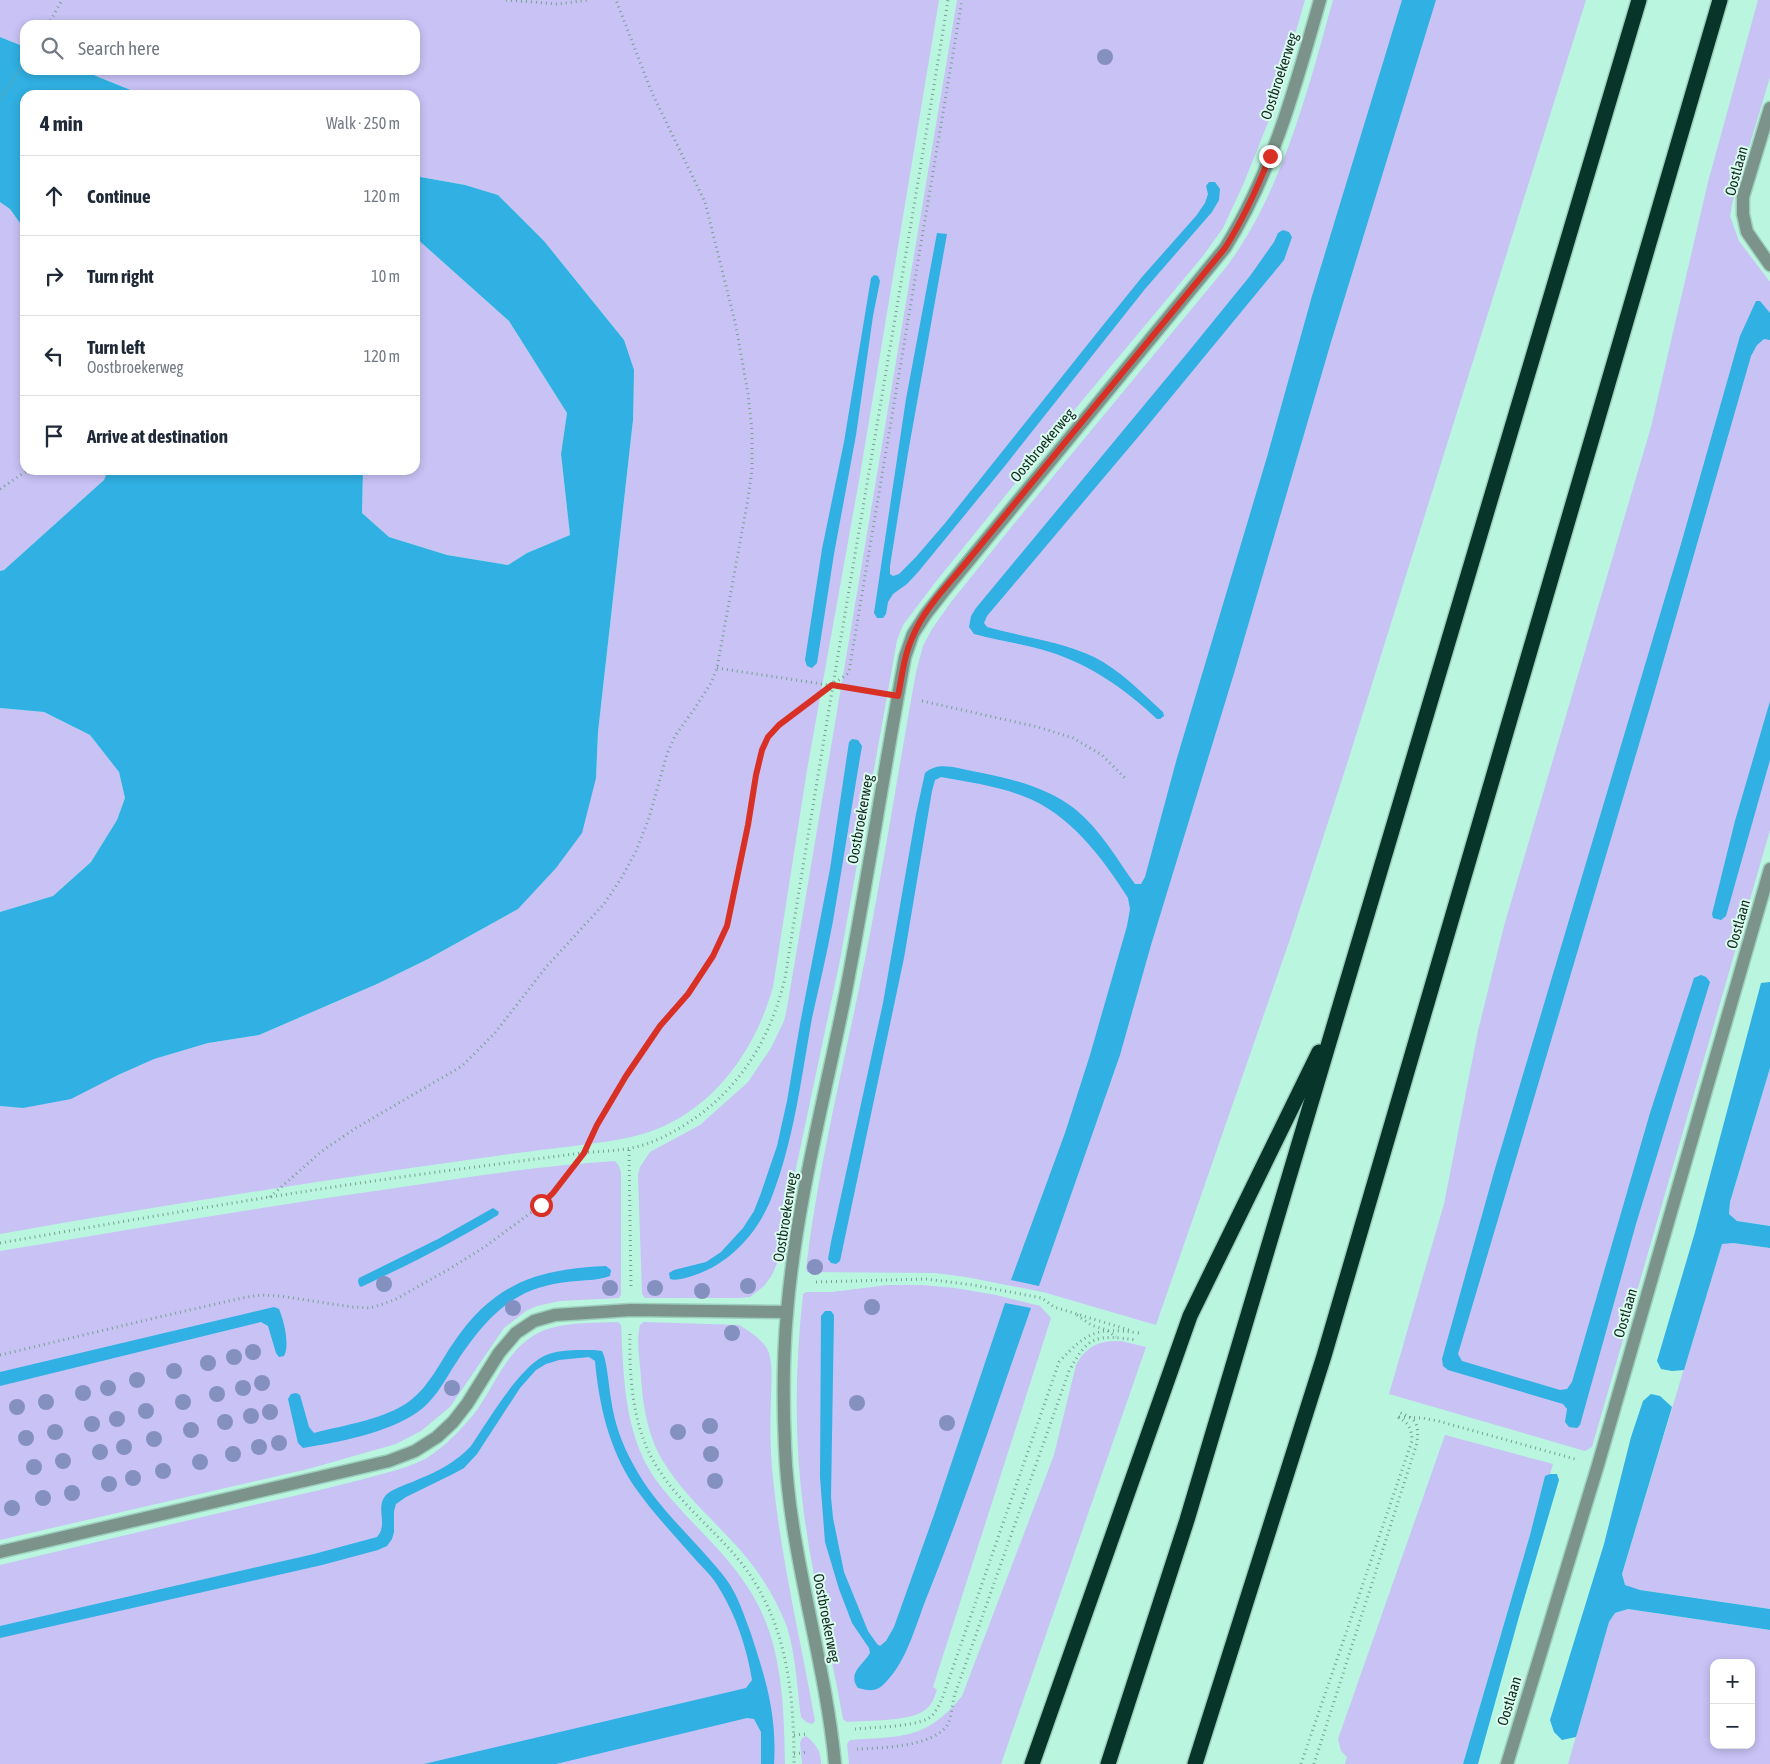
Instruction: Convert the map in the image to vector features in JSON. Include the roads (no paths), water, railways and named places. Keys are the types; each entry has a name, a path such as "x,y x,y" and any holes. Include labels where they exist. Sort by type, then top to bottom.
{"highway":[{"path":"1108,1764 1187,1520 1639,0"},
{"path":"1195,1764 1324,1356 1720,0"},
{"path":"1032,1764 1190,1316 1338,1013"}],"street":[{"name":"Oostbroekerweg","path":"835,1764 816,1642 795,1539 788,1488 784,1408 787,1312 804,1190 845,994 905,657 913,634 965,564 1225,248 1255,195 1289,102 1320,0"},
{"name":"Oostlaan","path":"1770,108 1743,197 1743,214 1747,232 1770,265"},
{"name":"Oostlaan","path":"1507,1764 1598,1465 1770,869"},
{"path":"0,1552 389,1461 415,1451 437,1437 453,1422 467,1404 499,1353 516,1333 534,1321 555,1315 631,1310 787,1312"}],"water":[{"path":"1402,0 1436,0 1331,342 1120,1055 1039,1286 1011,1280 1065,1133 1090,1055 1127,926 1130,909 1128,898 1107,867 1083,838 1055,813 1023,796 983,785 941,777 935,780 932,791 904,958 840,1261 836,1264 831,1263 828,1259 831,1242 883,1003 925,773 936,767 954,767 1013,780 1052,794 1084,817 1107,844 1135,884 1141,884 1145,877 1177,758 1267,457 1312,296"},
{"path":"0,37 20,45 20,75 93,75 131,90 20,90 20,223 10,209 0,202"},
{"path":"420,177 465,185 498,195 544,241 624,340 634,370 633,420 598,732 596,778 582,833 556,868 518,909 428,959 377,984 259,1035 208,1043 154,1059 71,1099 23,1108 0,1106 0,912 53,896 91,862 117,820 125,798 119,772 90,735 44,712 0,708 0,571 4,570 104,480 106,475 363,475 362,513 389,537 447,555 508,565 527,553 570,535 561,454 567,413 509,321 420,241"},
{"path":"1209,182 1215,182 1220,189 1219,200 1212,212 1145,289 919,571 907,584 893,594 888,602 886,614 883,618 877,618 874,613 906,399 937,233 947,234 890,566 890,574 893,576 899,574 916,557 946,522 1142,277 1196,216 1205,203 1208,194 1206,186"},
{"path":"1283,230 1289,232 1292,237 1284,260 987,616 984,623 987,627 1068,647 1104,662 1130,682 1163,712 1164,716 1157,719 1107,679 1065,657 1041,649 974,634 969,627 971,616 976,608 1250,276 1274,242 1278,233"},
{"path":"874,275 878,276 880,281 873,316 856,435 834,554 817,663 812,668 807,666 805,660 822,549 844,442 871,278"},
{"path":"1756,301 1760,301 1770,313 1770,340 1764,339 1757,345 1751,356 1653,697 1458,1354 1462,1361 1560,1390 1567,1389 1572,1382 1650,1113 1694,978 1701,975 1706,977 1710,982 1636,1224 1580,1425 1577,1428 1569,1427 1565,1422 1567,1409 1563,1404 1448,1370 1443,1366 1442,1359 1494,1172 1681,544 1740,336"},
{"path":"1770,701 1770,760 1726,916 1721,920 1713,918 1712,914 1735,821"},
{"path":"852,739 858,740 862,746 837,899 812,1018 796,1110 779,1177 765,1212 740,1246 718,1264 705,1271 681,1279 670,1279 669,1273 674,1270 706,1262 721,1252 743,1228 754,1211 777,1146 830,869 849,742"},
{"path":"1770,982 1770,1068 1730,1202 1729,1214 1737,1221 1770,1226 1770,1248 1733,1243 1722,1244 1684,1370 1672,1371 1661,1369 1657,1361 1695,1232 1761,983"},
{"path":"493,1208 499,1212 498,1215 448,1244 361,1287 359,1285 359,1278 438,1239"},
{"path":"606,1266 611,1270 610,1276 532,1290 498,1311 473,1339 429,1402 407,1419 379,1431 348,1439 303,1448 298,1443 288,1399 291,1394 296,1393 300,1395 309,1427 314,1433 378,1417 401,1407 418,1394 469,1322 502,1293 520,1283 539,1276 559,1271"},
{"path":"1005,1303 1031,1308 968,1488 915,1629 900,1663 885,1683 873,1690 858,1688 854,1678 855,1673 870,1653 869,1648 852,1623 839,1589 825,1542 820,1477 821,1316 825,1311 831,1311 834,1315 831,1497 833,1518 844,1572 868,1631 880,1646 886,1641 894,1627 935,1512"},
{"path":"274,1307 279,1309 284,1326 286,1351 284,1356 279,1357 276,1353 268,1326 261,1322 0,1386 0,1372"},
{"path":"602,1351 604,1355 616,1424 622,1441 642,1480 726,1579 740,1605 766,1682 774,1729 774,1764 761,1764 761,1732 754,1719 747,1718 556,1764 424,1764 746,1688 752,1680 740,1632 731,1609 717,1584 648,1505 625,1472 607,1426 599,1394 595,1361 589,1357 559,1360 546,1364 536,1370 520,1388 477,1454 464,1468 406,1497 396,1504 394,1532 387,1546 322,1565 0,1638 0,1626 314,1554 377,1537 382,1527 381,1510 383,1499 387,1494 398,1487 440,1469 465,1452 514,1384 534,1363 544,1356 556,1352"},
{"path":"1651,1394 1660,1396 1672,1407 1622,1574 1625,1585 1640,1590 1770,1609 1770,1630 1628,1609 1615,1613 1609,1622 1576,1737 1562,1740 1554,1732 1550,1720 1604,1544 1631,1437 1643,1401"},
{"path":"1557,1474 1559,1480 1478,1764 1463,1764 1530,1535 1545,1476"}]}
